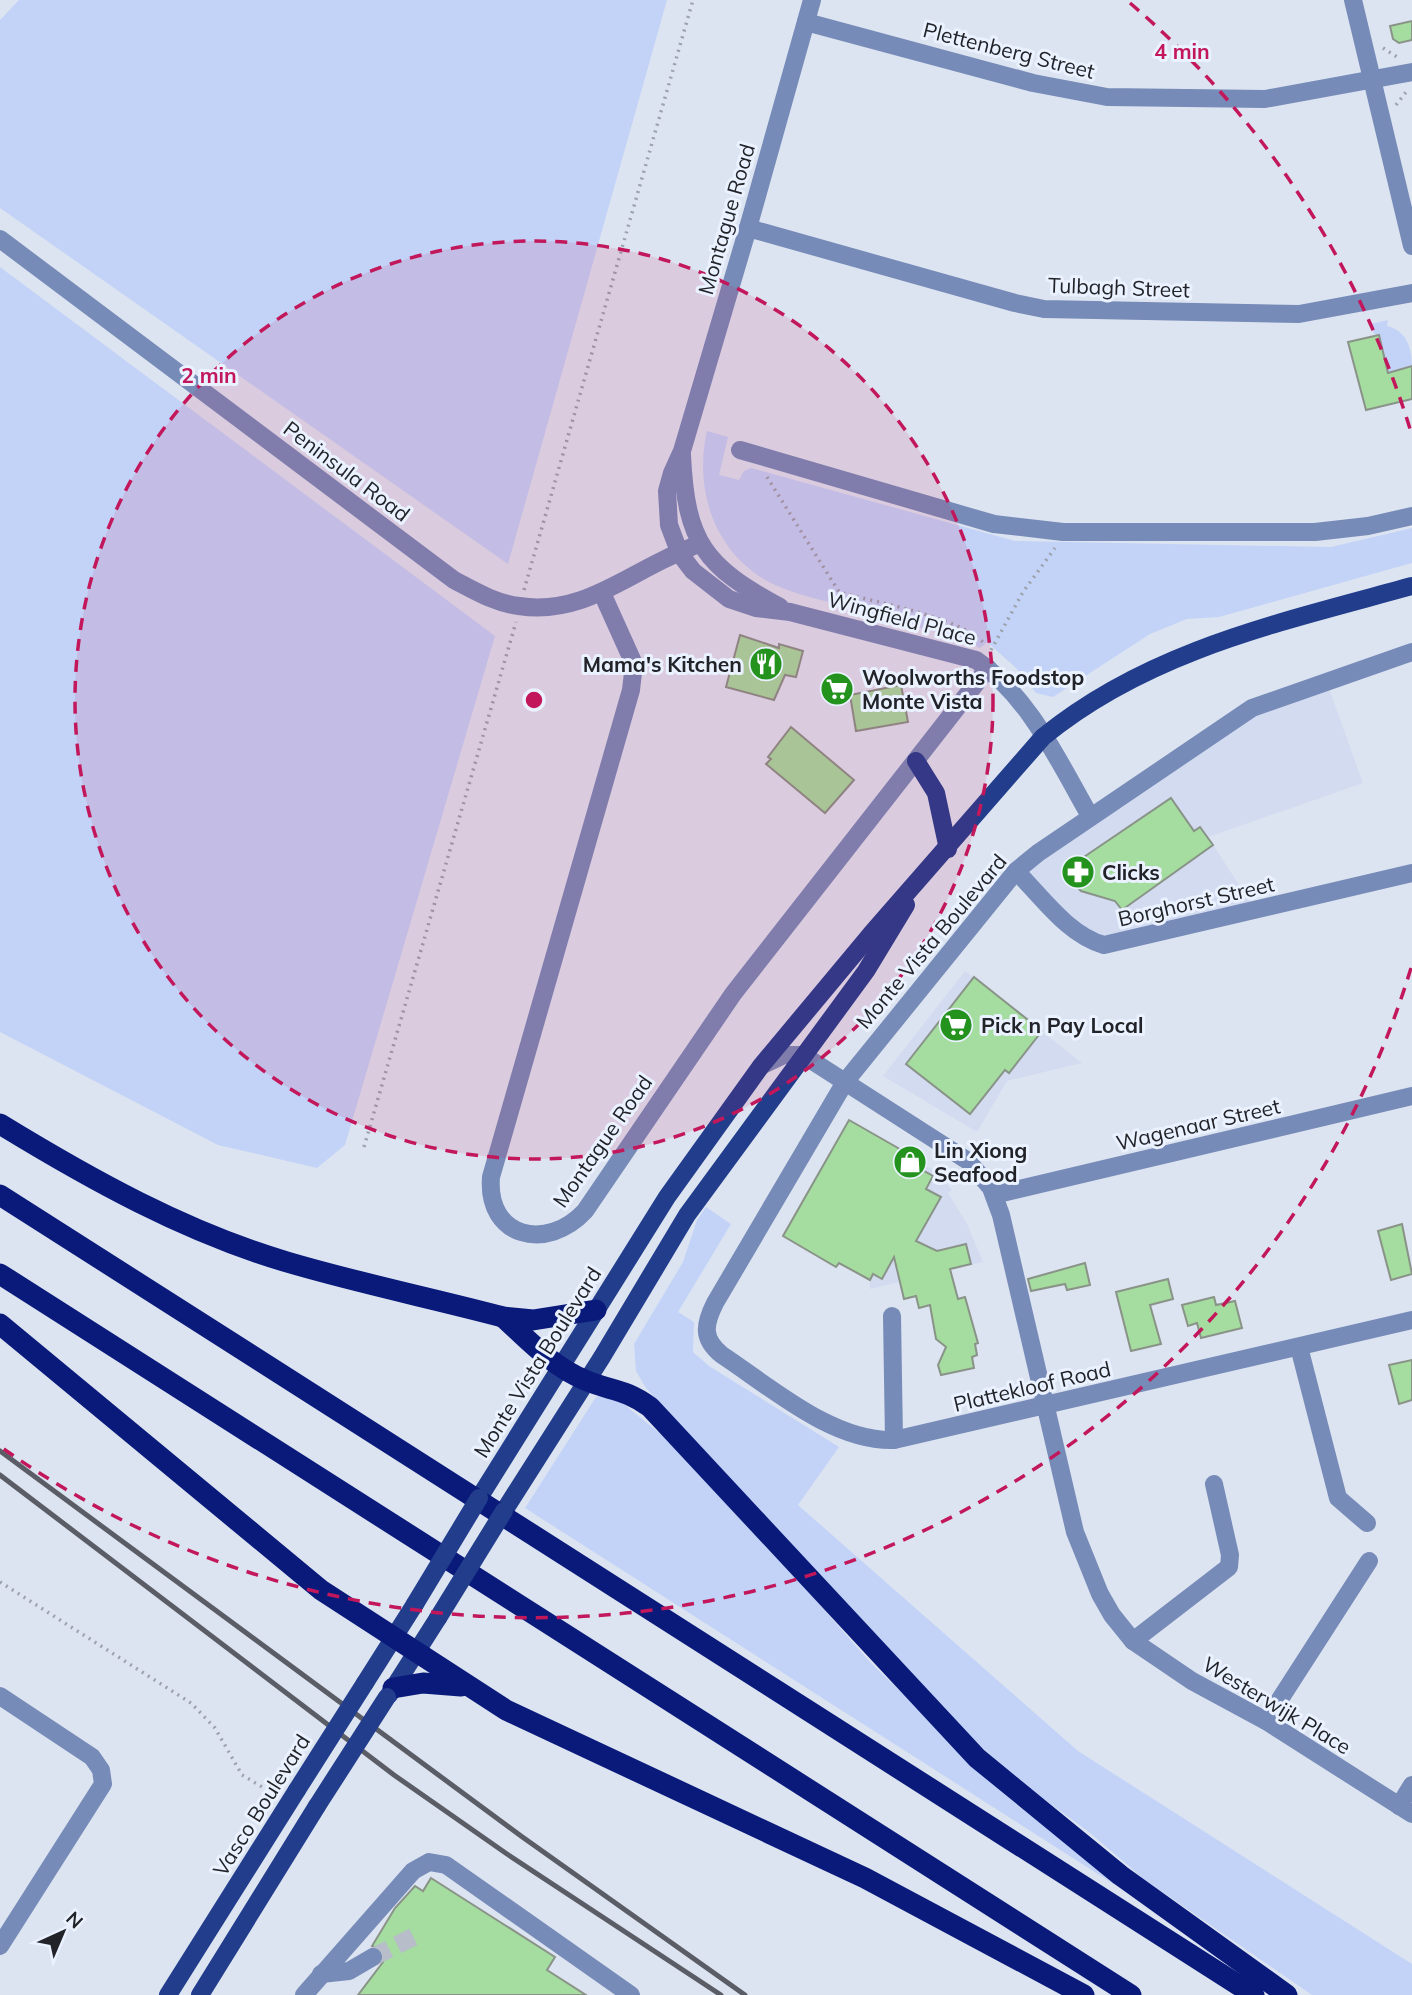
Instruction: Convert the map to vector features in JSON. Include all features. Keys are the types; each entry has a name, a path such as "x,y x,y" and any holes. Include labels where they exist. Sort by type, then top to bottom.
{"highway":[{"path":"0,1124 83,1174 168,1216 285,1262 503,1317 533,1320 596,1310"},
{"path":"0,1195 1255,1995"},
{"path":"0,1274 1131,1995"},
{"path":"503,1317 560,1367 587,1381 622,1391 650,1407 933,1714 1015,1793 1120,1875 1287,1995"},
{"path":"0,1324 321,1590 467,1687 506,1710 865,1878 1084,1995"},
{"path":"390,1693 423,1683 467,1687"}],"main road":[{"name":"Monte Vista Boulevard","path":"393,1638 667,1197 761,1066 871,934 914,888 1043,737 1065,719 1151,667 1204,645 1412,586"},
{"path":"916,761 936,793 948,849"},
{"name":"Monte Vista Boulevard","path":"416,1652 587,1381 687,1214 884,944 914,888"},
{"name":"Vasco Boulevard","path":"168,1995 393,1638"},
{"path":"200,1995 416,1652"}],"street":[{"name":"Montague Road","path":"680,554 669,525 667,501 672,473 682,451 812,0"},
{"path":"1353,0 1412,246"},
{"name":"Plettenberg Street","path":"806,22 1034,83 1107,97 1265,99 1374,82 1412,72"},
{"name":"Tulbagh Street","path":"748,228 1044,309 1299,314 1412,293"},
{"name":"Peninsula Road","path":"0,239 454,580 490,599 519,607 554,607 602,593 700,543"},
{"path":"740,450 994,524 1063,532 1315,532 1368,526 1412,516"},
{"name":"Montague Road","path":"682,451 686,501 700,543"},
{"name":"Wingfield Place","path":"700,543 731,579 790,612"},
{"name":"Wingfield Place","path":"680,554 705,583 729,599 756,608 790,612 958,653 988,668 1001,679 1043,737 1090,816"},
{"name":"Montague Road","path":"602,593 629,649 634,664 634,679 491,1177 489,1197 501,1219 527,1234 556,1233 572,1225 585,1212 733,994 988,668"},
{"name":"Monte Vista Boulevard","path":"708,1320 845,1082 1016,871 1090,816 1252,708 1412,652"},
{"name":"Borghorst Street","path":"1016,871 1071,927 1088,940 1104,945 1412,873"},
{"path":"761,1066 784,1055 803,1055 961,1156 981,1174 994,1195 1075,1532 1100,1594 1133,1641 1229,1567 1230,1555 1214,1484"},
{"name":"Wagenaar Street","path":"994,1195 1412,1096"},
{"path":"892,1316 894,1440"},
{"name":"Plattekloof Road","path":"708,1320 705,1331 714,1349 848,1434 876,1441 894,1440 1044,1407 1412,1320"},
{"path":"1299,1347 1338,1498 1367,1523"},
{"path":"1266,1721 1369,1561"},
{"name":"Westerwijk Place","path":"1133,1641 1192,1681 1266,1721 1406,1810 1412,1785"},
{"path":"0,1696 92,1757 103,1776 99,1796 5,1926 0,1946"},
{"path":"304,1995 414,1871 429,1862 446,1865 631,1995"},
{"path":"321,1974 349,1971 373,1957"}],"path":[{"path":"524,591 693,0"},
{"path":"1378,45 1399,58"},
{"path":"764,474 839,592 969,630 992,650 1023,592 1058,543"},
{"path":"364,1147 516,620"},
{"path":"0,1582 191,1703 208,1718 242,1775 269,1791"}],"shaded area":[{"path":"19,0 667,0 508,564 0,208 0,20"},
{"path":"0,267 495,636 345,1145 317,1168 218,1145 0,1032"},
{"path":"1388,320 1387,326 1399,331 1407,341 1412,366 1388,373 1379,335 1374,334 1371,324"},
{"path":"707,431 728,437 719,475 739,480 744,471 751,468 1015,541 1331,547 1412,528 1412,563 1219,617 1187,619 1150,634 1053,697 1036,693 1016,668 987,642 980,648 961,639 794,592 755,573 738,558 724,540 714,520 703,477"},
{"path":"1327,683 1363,783 1208,837 1254,908 1104,944 1017,871 1252,709"},
{"path":"965,971 1082,1063 1007,1081 977,1132 883,1076"},
{"path":"849,1120 938,1173 952,1190 948,1193 967,1224 983,1262 870,1289 870,1280 839,1263 836,1267 783,1236"},
{"path":"706,1207 731,1224 678,1312 694,1322 693,1352 709,1366 839,1447 798,1505 1078,1751 1412,1964 1412,1995 1312,1995 1145,1880 1090,1833 1010,1774 939,1706 646,1388 636,1371 634,1344 683,1262 697,1220"},
{"path":"609,1392 668,1440 793,1574 869,1661 1017,1805 1137,1899 525,1508 596,1397"}],"building":[{"path":"1412,21 1412,40 1399,43 1393,39 1390,26"},
{"path":"1379,335 1388,373 1412,366 1412,399 1366,410 1348,342"},
{"name":"Mama's Kitchen","path":"740,635 779,648 779,644 803,651 796,677 785,675 774,700 726,687"},
{"path":"901,685 908,722 856,731 850,695"},
{"path":"791,727 854,780 825,813 766,764 771,759 768,757"},
{"path":"1171,798 1194,831 1200,827 1213,845 1122,910 1115,901 1081,891 1072,882 1075,863"},
{"path":"974,977 1042,1031 1009,1073 1005,1070 970,1114 906,1064"},
{"path":"849,1120 919,1160 915,1166 933,1176 926,1189 941,1197 916,1241 937,1251 966,1244 971,1264 950,1269 958,1299 965,1297 978,1343 975,1344 977,1355 972,1357 974,1368 941,1375 938,1365 946,1347 936,1339 930,1305 919,1308 916,1296 904,1299 894,1257 882,1279 873,1274 870,1280 839,1263 836,1267 783,1236"},
{"path":"1402,1224 1412,1274 1391,1280 1378,1231"},
{"path":"1085,1263 1090,1285 1067,1290 1065,1284 1031,1291 1028,1279"},
{"path":"1168,1279 1173,1299 1150,1305 1161,1344 1131,1351 1116,1292"},
{"path":"1214,1297 1216,1305 1235,1301 1242,1328 1201,1338 1197,1323 1188,1326 1182,1305"},
{"path":"1412,1360 1412,1400 1399,1404 1389,1365"},
{"path":"431,1878 555,1957 547,1970 586,1995 358,1995 383,1962 382,1951 372,1946 395,1908 415,1886 423,1891"}],"tunnel":[{"path":"373,1957 419,1934"}],"railway":[{"path":"0,1451 521,1836 745,1995"},
{"path":"0,1475 394,1775 507,1854 721,1995"}],"place":[{"name":"Mama's Kitchen","path":"766,664"},
{"name":"Woolworths Foodstop Monte Vista","path":"837,689"},
{"name":"Clicks","path":"1078,872"},
{"name":"Pick n Pay Local","path":"956,1025"},
{"name":"Lin Xiong Seafood","path":"910,1162"}]}
